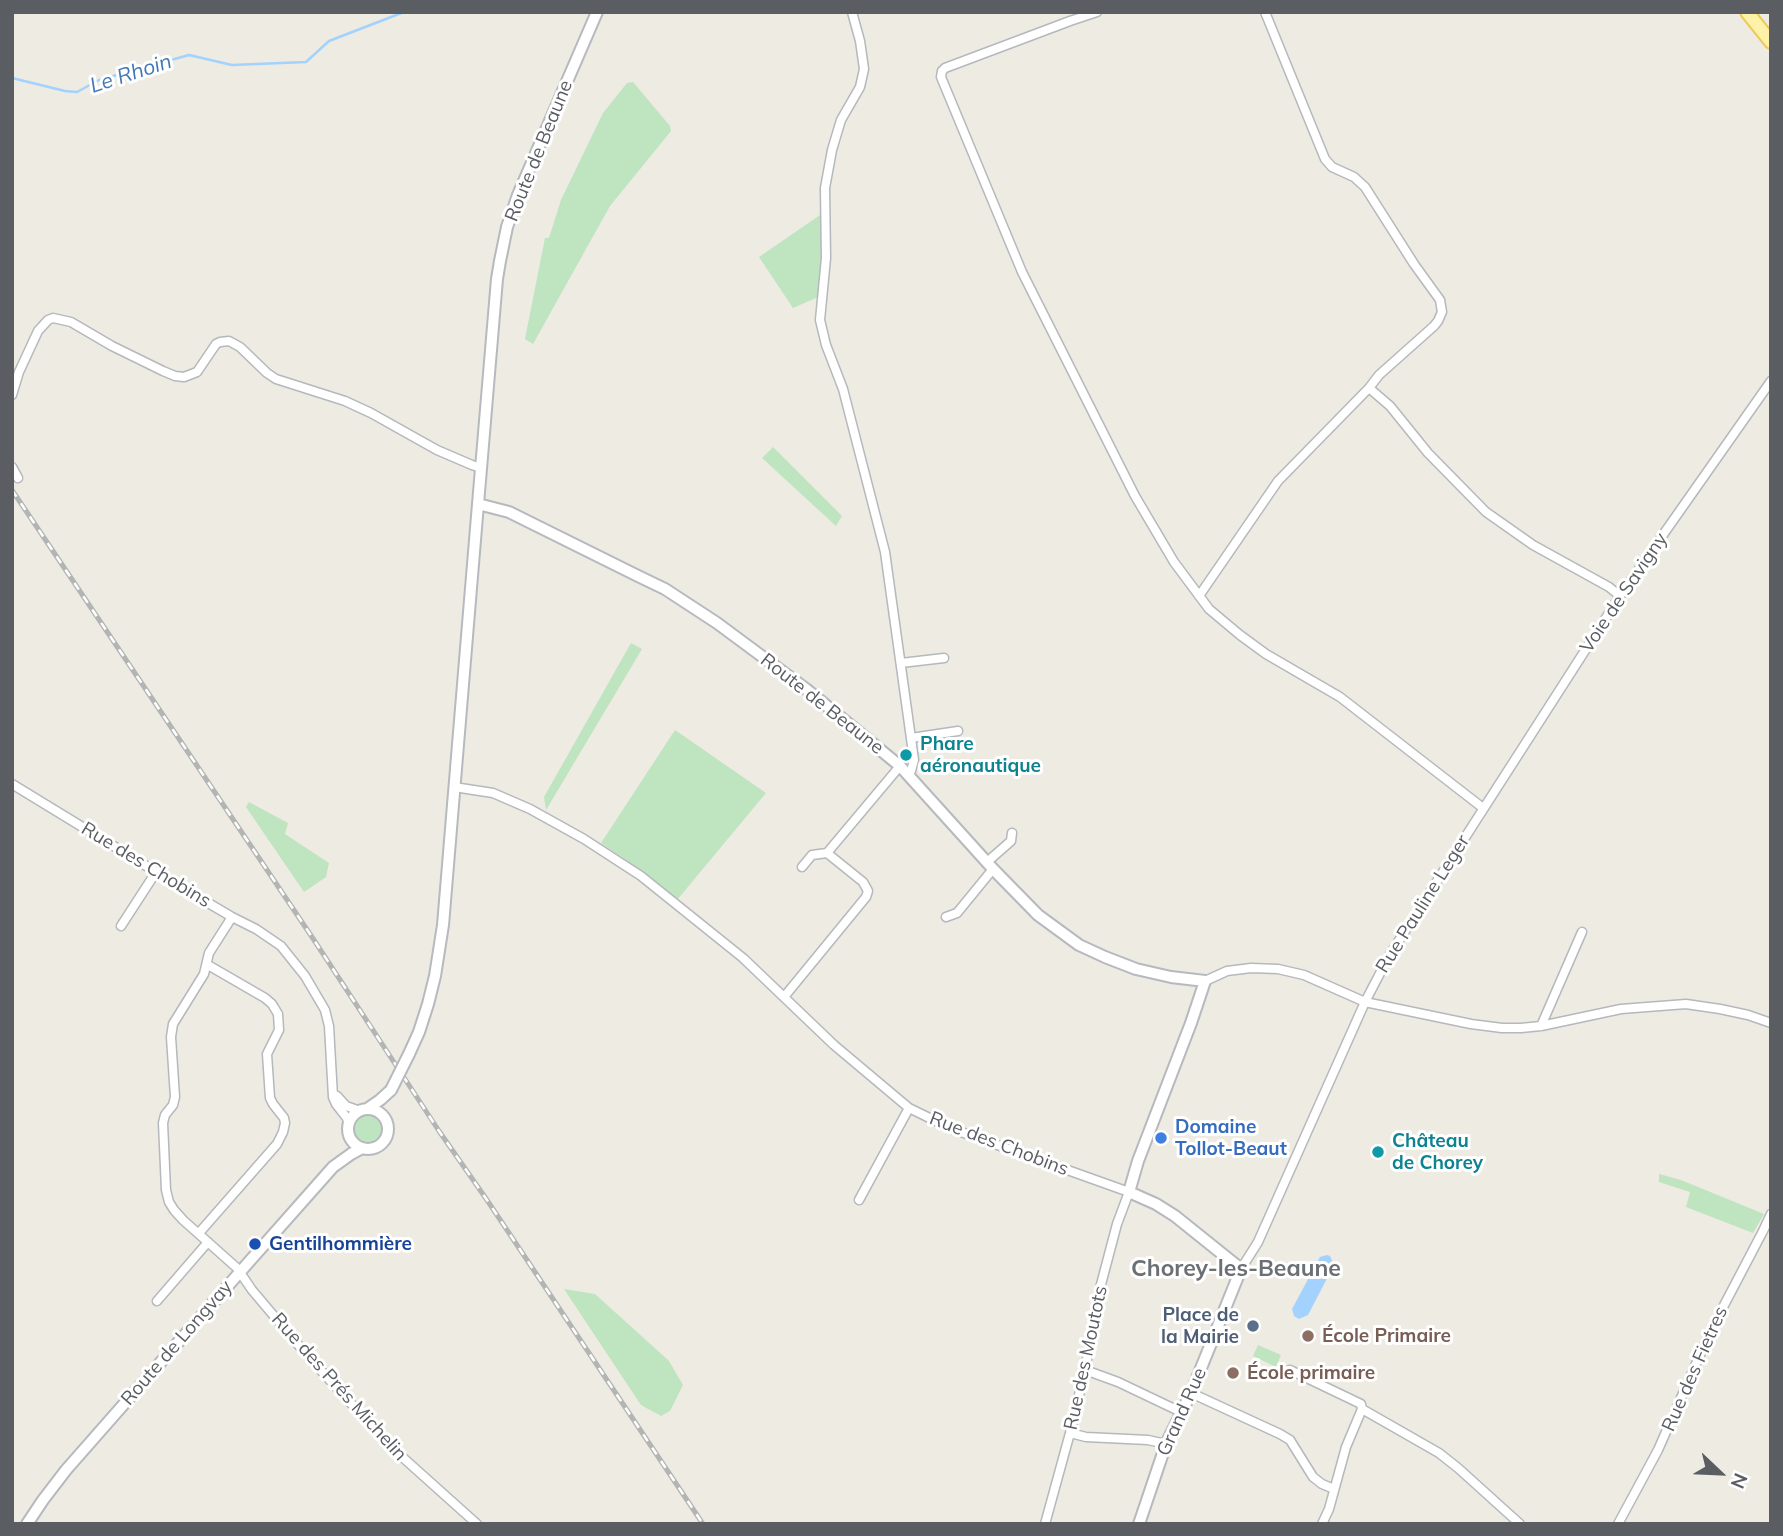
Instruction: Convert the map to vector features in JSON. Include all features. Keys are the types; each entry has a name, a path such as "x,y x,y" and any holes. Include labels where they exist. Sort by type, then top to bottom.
{"main road":[{"path":"1747,12 1771,42"}],"street":[{"name":"Route de Beaune","path":"390,1090 419,1031 435,976 443,925 497,279 507,228 525,177 597,12"},
{"path":"802,867 812,855 827,853 904,770 911,771 914,760 886,552 843,389 826,345 820,320 826,258 825,188 841,120 860,87 864,69 852,12"},
{"path":"1097,12 942,71 941,77 1022,271 1135,496 1174,562 1209,609 1266,654 1340,697 1483,808"},
{"path":"1199,596 1278,481 1379,375 1438,321 1442,312 1440,300 1365,187 1354,177 1332,167 1325,159 1265,12"},
{"path":"12,395 19,372 38,331 53,318 71,322 136,359 175,376 184,377 197,372 216,345 229,341 240,347 276,379 345,401 445,454 481,467"},
{"name":"Voie de Savigny","path":"1483,808 1620,596 1771,382"},
{"path":"1369,388 1401,417 1428,453 1486,512 1533,545 1609,587 1620,596"},
{"path":"12,467 18,478"},
{"name":"Route de Beaune","path":"478,504 509,512 665,589 717,623 795,681 904,770 1038,915 1079,945 1136,969 1205,981"},
{"path":"901,663 944,658"},
{"path":"911,738 958,731"},
{"name":"Rue des Chobins","path":"12,784 232,917 257,929 281,946 299,966 326,1010 333,1091"},
{"name":"Rue des Chobins","path":"454,787 483,790 503,796 557,823 641,876 743,958 834,1045 909,1108 950,1128 1129,1192"},
{"name":"Rue Pauline Leger","path":"1241,1269 1262,1232 1365,1002 1389,956 1483,808"},
{"path":"946,917 957,913 1011,841 1012,833"},
{"path":"784,997 862,902 868,891 863,882 827,853"},
{"path":"121,926 156,872"},
{"name":"Rue des Prés Michelin","path":"232,917 209,953 204,974 173,1024 171,1037 175,1097 163,1124 169,1202 174,1210 240,1272 252,1290 390,1446 477,1524"},
{"path":"1541,1026 1582,932"},
{"path":"199,1233 277,1144 284,1132 285,1123 271,1102 267,1054 279,1030 278,1014 265,998 208,965"},
{"path":"1241,1269 1174,1216 1156,1204 1129,1192 1205,981 1227,971 1278,969 1304,975 1365,1002 1502,1028 1541,1026 1621,1009 1686,1004 1748,1015 1771,1023"},
{"path":"333,1091 334,1100 346,1118 354,1143 362,1148 376,1148 385,1141 388,1128 384,1117 390,1090"},
{"path":"349,1130 353,1117 380,1100 390,1090"},
{"path":"333,1091 346,1106 376,1111 384,1117"},
{"path":"859,1200 909,1108"},
{"name":"Route de Longvay","path":"27,1524 66,1470 333,1167 346,1145 349,1130"},
{"name":"Route de Longvay","path":"333,1167 362,1148"},
{"name":"Rue des Moutots","path":"1045,1524 1085,1370 1099,1292 1117,1224 1129,1192"},
{"name":"Rue des Fietres","path":"1618,1524 1658,1450 1710,1332 1771,1214"},
{"path":"157,1301 208,1242"},
{"name":"Grand Rue","path":"1139,1524 1166,1444 1191,1393 1241,1269"},
{"path":"1085,1370 1118,1382 1181,1412"},
{"path":"1290,1370 1361,1404 1362,1409 1346,1447 1329,1509 1322,1524"},
{"path":"1191,1393 1290,1440 1313,1477 1335,1489"},
{"path":"1362,1409 1439,1453 1520,1524"},
{"path":"1070,1433 1086,1437 1148,1440 1166,1444"}],"green space":[{"path":"633,82 670,126 671,131 610,206 533,344 525,339 545,238 549,238 561,200 603,113 627,83"},
{"path":"823,213 823,277 818,297 793,308 759,257"},
{"path":"773,447 842,516 836,526 762,458"},
{"path":"631,643 642,649 546,810 544,797"},
{"path":"675,730 766,793 677,900 601,843"},
{"path":"249,802 288,823 285,834 329,863 326,877 304,892 246,807"},
{"path":"369,1115 380,1119 384,1130 380,1141 369,1145 358,1141 354,1130 358,1119"},
{"path":"1659,1174 1681,1180 1764,1214 1753,1233 1686,1207 1690,1192 1659,1182"},
{"path":"564,1289 595,1294 669,1361 683,1385 670,1411 661,1416 641,1405"},
{"path":"1258,1345 1281,1355 1276,1367 1253,1356"}],"water":[{"path":"1327,1255 1334,1265 1308,1315 1299,1319 1294,1316 1292,1309 1320,1257"}],"waterway":[{"name":"Le Rhoin","path":"12,78 77,92 99,80 189,55 232,65 306,62 329,41 404,12"}],"railway":[{"path":"12,490 703,1524"}],"place":[{"name":"Phare aéronautique","path":"906,755"},
{"name":"Domaine Tollot-Beaut","path":"1161,1138"},
{"name":"Château de Chorey","path":"1378,1152"},
{"name":"Gentilhommière","path":"255,1244"},
{"name":"Place de la Mairie","path":"1253,1326"},
{"name":"École Primaire","path":"1308,1336"},
{"name":"École primaire","path":"1233,1373"}],"district":[{"name":"Chorey-les-Beaune","path":"1236,1269"}]}
